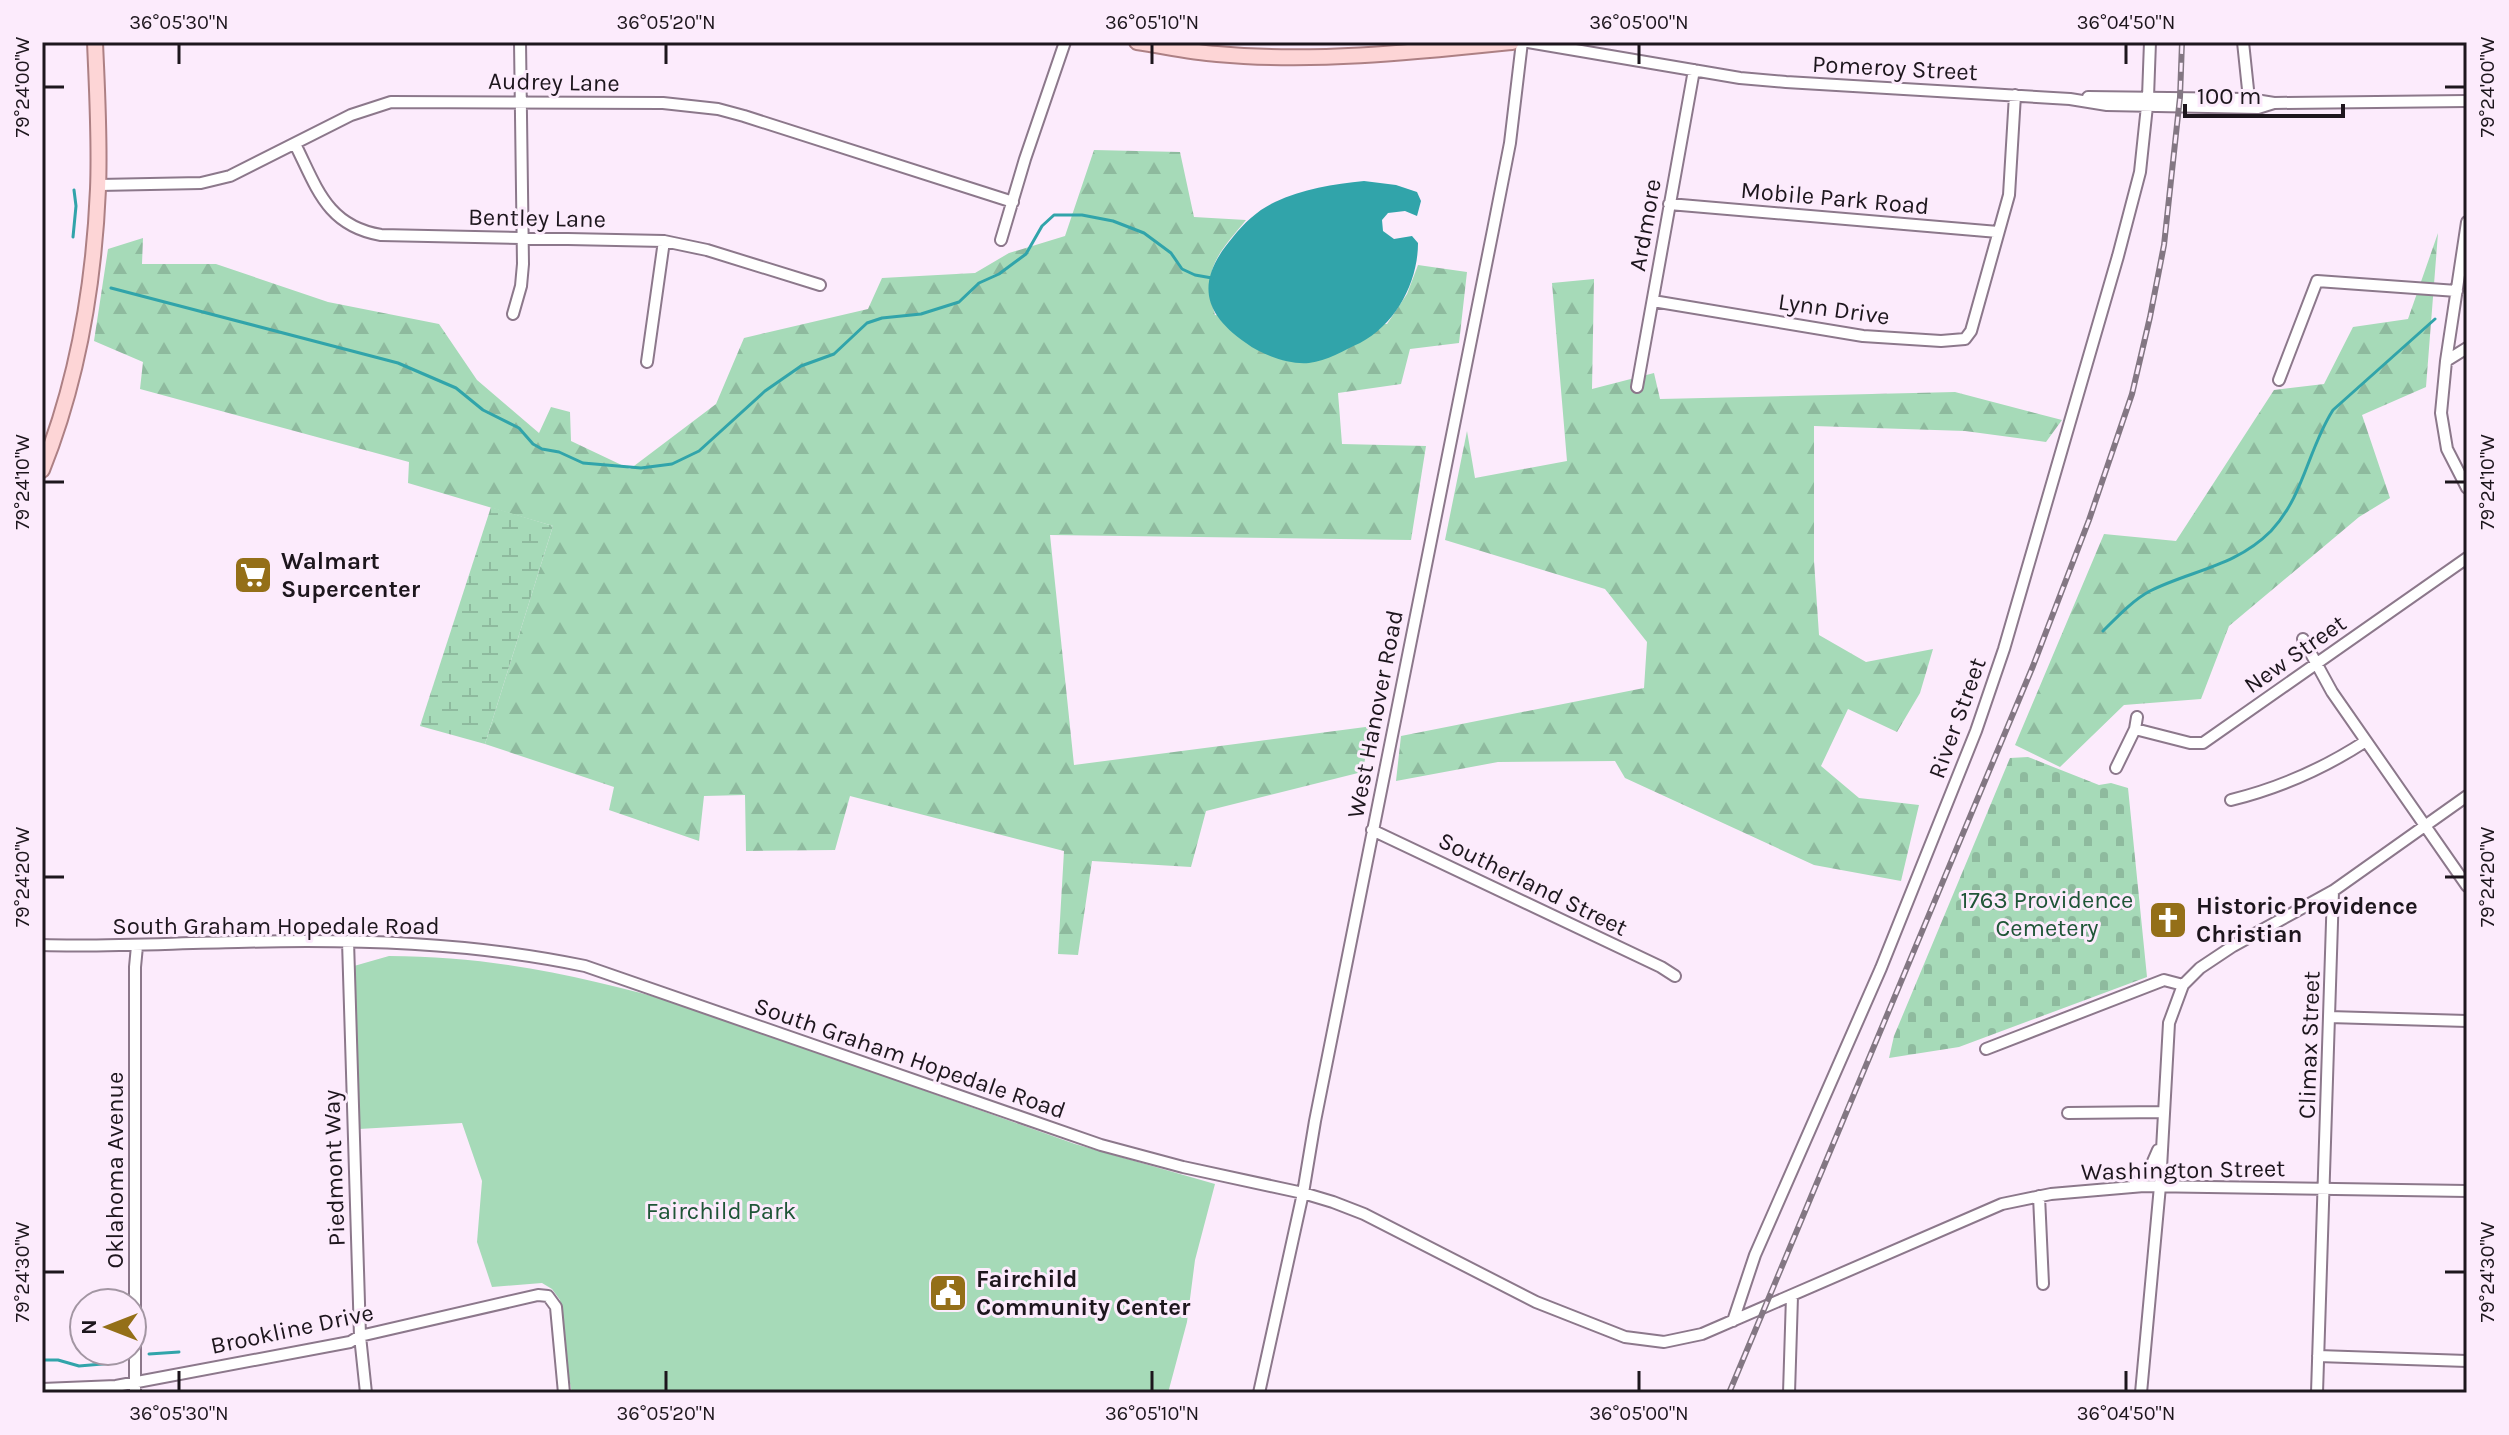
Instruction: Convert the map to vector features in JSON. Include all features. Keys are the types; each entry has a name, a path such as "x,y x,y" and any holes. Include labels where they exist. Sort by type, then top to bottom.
{"main road":[{"path":"42,470 65,402 83,326 96,236 99,185 95,42"},
{"path":"1137,42 1218,54 1297,56 1403,52 1512,42"}],"street":[{"path":"513,314 521,286 520,42"},
{"path":"1001,240 1065,42"},
{"name":"Pomeroy Street","path":"1525,42 1786,82 2258,108 2274,103"},
{"name":"West Hanover Road","path":"1259,1393 1303,1193 1372,830 1510,143 1525,42"},
{"name":"River Street","path":"1733,1321 1755,1255 1866,1005 1985,704 2014,618 2140,172 2150,42"},
{"path":"2243,42 2249,99"},
{"name":"Ardmore","path":"1637,387 1694,70"},
{"name":"Lynn Drive","path":"1653,301 1835,333 1958,342 1965,339 1971,331 2009,195 2015,95"},
{"name":"Pomeroy Street","path":"2147,101 2467,101"},
{"name":"Audrey Lane","path":"99,185 201,183 230,176 351,115 391,102 663,103 718,109 1013,202"},
{"name":"Bentley Lane","path":"295,144 323,201 338,218 352,227 381,235 664,241 707,250 820,285"},
{"name":"Mobile Park Road","path":"1669,204 1998,232"},
{"path":"2467,222 2441,394 2443,431 2454,466 2467,488"},
{"path":"647,362 664,241"},
{"path":"2279,380 2317,281 2457,291"},
{"path":"2446,361 2467,348"},
{"name":"New Street","path":"2135,729 2190,743 2203,743 2467,558"},
{"path":"2303,639 2315,664 2366,741 2467,886"},
{"path":"2116,768 2135,729 2137,717"},
{"path":"2231,800 2318,771 2366,741"},
{"path":"2141,1393 2160,1186 2169,1023 2183,985 2200,968 2233,946 2333,891 2467,796"},
{"name":"Southerland Street","path":"1372,830 1675,976"},
{"name":"Climax Street","path":"2317,1393 2333,891"},
{"name":"South Graham Hopedale Road","path":"42,945 348,941 461,947 585,966 1101,1145 1198,1171 1303,1193 1364,1214 1503,1286 1625,1337 1647,1342 1677,1341 1733,1321"},
{"name":"Piedmont Way","path":"348,941 360,1336 366,1393"},
{"name":"Oklahoma Avenue","path":"135,1388 137,946"},
{"path":"1986,1049 2164,980 2183,985"},
{"path":"2329,1017 2467,1021"},
{"path":"2068,1113 2163,1112"},
{"path":"2129,1187 2148,1173 2161,1144"},
{"name":"Washington Street","path":"1733,1321 2002,1204 2039,1196 2160,1186 2467,1191"},
{"path":"2039,1196 2043,1284"},
{"name":"Brookline Drive","path":"42,1389 135,1388 350,1342 360,1336 538,1295 548,1296 556,1307 564,1393"},
{"path":"1789,1393 1792,1296"},
{"path":"2318,1356 2467,1361"}],"green space":[{"path":"1094,150 1180,152 1194,217 1246,220 1220,253 1211,274 1211,299 1215,315 1387,324 1407,294 1418,265 1467,272 1459,343 1410,349 1401,384 1338,393 1342,444 1426,446 1411,540 1050,535 1074,765 1373,726 1362,772 1206,811 1191,867 1092,861 1078,955 1058,954 1064,851 850,796 835,850 746,851 745,795 704,796 699,841 609,810 614,787 485,744 553,526 408,483 409,462 140,389 143,362 94,341 108,249 143,238 142,264 216,264 328,302 439,324 477,380 539,433 551,407 570,412 571,441 630,469 716,404 744,338 868,309 882,278 975,273 1009,253 1065,236"},
{"path":"2438,233 2426,387 2362,415 2390,498 2359,517 2229,626 2201,699 2124,705 2060,767 2015,745 2104,534 2176,541 2274,390 2324,384 2353,327 2408,319"},
{"path":"1594,279 1592,389 1654,373 1660,399 1955,392 2062,420 2046,442 1965,431 1814,426 1814,561 1819,635 1866,662 1933,649 1920,693 1897,732 1848,709 1821,766 1859,798 1919,805 1901,881 1814,865 1625,778 1615,761 1498,762 1396,781 1401,736 1644,688 1647,642 1605,589 1445,540 1467,431 1475,478 1567,461 1552,283"},
{"path":"491,507 553,526 485,744 420,726"},
{"name":"1763 Providence Cemetery","path":"2028,757 2099,785 2111,783 2128,788 2147,977 1959,1047 1889,1058 1894,1036 2010,758"},
{"name":"Fairchild Park","path":"389,956 502,964 575,977 684,1005 1075,1144 1215,1184 1195,1260 1187,1322 1168,1393 572,1393 563,1350 560,1300 552,1289 542,1283 492,1287 477,1242 482,1181 462,1123 359,1129 354,966"}],"water":[{"path":"1364,181 1396,185 1417,192 1421,201 1417,216 1405,211 1388,213 1382,220 1383,231 1394,239 1412,236 1418,243 1409,287 1384,325 1360,343 1329,358 1309,363 1284,361 1268,355 1231,331 1212,306 1209,281 1221,252 1247,221 1285,197"}],"waterway":[{"path":"73,237 74,190"},
{"path":"111,288 398,363 456,388 483,410 519,428 542,449 559,452 583,463 641,468 672,464 699,451 765,391 801,366 834,354 867,323 882,318 921,314 959,302 979,283 999,274 1026,254 1042,226 1054,215 1082,215 1113,221 1144,233 1171,253 1182,269 1212,278"},
{"path":"2103,631 2144,595 2243,553 2271,531 2299,488 2317,440 2333,410 2435,319"},
{"path":"149,1354 179,1352"},
{"path":"42,1360 68,1363"}],"railway":[{"path":"1729,1393 2033,666 2089,520 2132,394 2164,245 2180,97 2182,42"}],"place":[{"name":"Walmart Supercenter","path":"253,575"},
{"name":"Historic Providence Christian","path":"2168,920"},
{"name":"Fairchild Community Center","path":"948,1293"}]}
